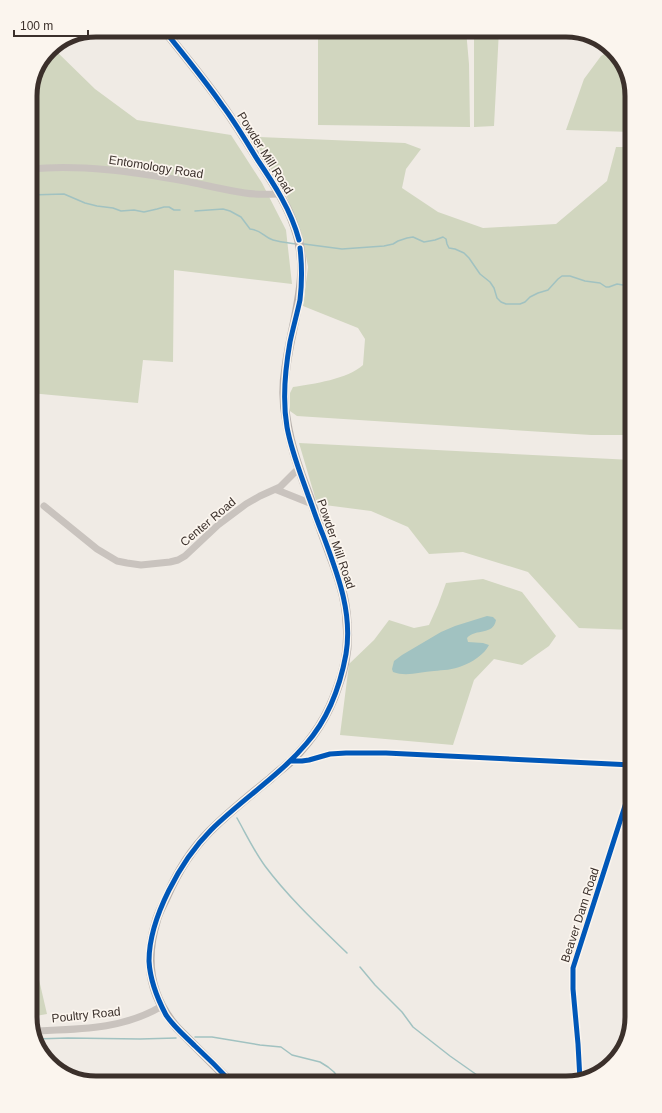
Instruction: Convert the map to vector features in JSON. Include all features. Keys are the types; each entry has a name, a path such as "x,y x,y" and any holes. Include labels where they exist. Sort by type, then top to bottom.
{"main road":[{"name":"Powder Mill Road","path":"169,37 223,106 262,166 292,218 300,244 302,264 301,287 286,367 284,405 292,450 298,469 342,588 348,631 342,673 337,690 323,720 307,743 290,761 211,830 192,853 176,878 156,920 150,946 149,960 154,988 162,1006 177,1028 225,1076"}],"street":[{"name":"Entomology Road","path":"37,169 99,169 184,181 245,193 279,194"},
{"name":"Center Road","path":"44,506 97,549 117,561 127,564 155,564 178,560 185,556 218,525 240,508 260,496 277,490 298,469"},
{"path":"277,490 312,504"},
{"name":"Beaver Dam Road","path":"580,1075 572,989 573,968 625,806"},
{"name":"Poultry Road","path":"38,1031 74,1029 116,1024 152,1012 162,1006"}],"green space":[{"path":"318,37 467,37 469,64 470,127 318,125"},
{"path":"474,37 499,37 494,126 474,127"},
{"path":"57,52 95,89 137,120 231,135 262,183 286,230 292,284 174,270 173,362 143,360 138,403 37,394 37,92 43,70 49,60"},
{"path":"606,53 610,57 619,70 623,81 625,96 625,132 566,130 584,79 601,56"},
{"path":"259,137 405,143 421,149 406,169 402,188 438,212 483,228 556,224 607,181 616,147 625,147 625,435 591,435 297,416 290,411 290,393 293,387 340,377 357,370 363,365 365,339 358,328 303,306 308,267 302,235 285,192 255,141"},
{"path":"299,443 625,460 625,630 579,628 528,572 463,552 429,554 408,527 371,511 317,504"},
{"path":"483,579 522,592 556,636 549,646 522,665 494,659 474,680 453,745 340,735 349,664 374,640 389,620 414,628 429,625 446,583"},
{"path":"37,971 47,1014 37,1016"}],"water":[{"path":"487,616 493,617 496,620 494,625 488,630 475,633 467,638 468,642 489,645 481,655 466,665 448,670 408,674 393,672 392,669 394,661 402,655 441,632"}],"waterway":[{"path":"37,195 64,194 85,203 121,211 134,210 144,212 164,207 180,210"},
{"path":"195,211 223,209 230,211 241,217 250,229 260,232 273,240 296,244"},
{"path":"304,244 342,249 384,246 413,237 424,242 443,237 446,239 449,248 464,253 469,258 480,274 490,282 494,288 497,298 506,304 520,304 525,302 530,297 548,290 562,276 570,276 585,281 600,283 606,287 617,284 625,284"},
{"path":"237,818 257,854 274,878 304,911 347,953"},
{"path":"360,967 375,985 402,1012 413,1027 479,1076"},
{"path":"195,1037 212,1037 281,1047 292,1055 320,1062 328,1067 337,1076"},
{"path":"41,1039 176,1038"}],"cycle path":[{"path":"170,37 227,111 270,178 291,218 299,240"},
{"path":"225,1076 176,1027 166,1015 154,989 149,961 150,944 154,927 169,891 178,873 200,842 223,819 284,767 306,744 321,724 337,690 346,654 348,638 342,593 296,461 285,416 284,395 287,363 290,342 301,294 300,248"},
{"path":"290,761 309,760 330,754 386,753 625,765"},
{"path":"580,1075 573,989 573,968 625,806"}]}
